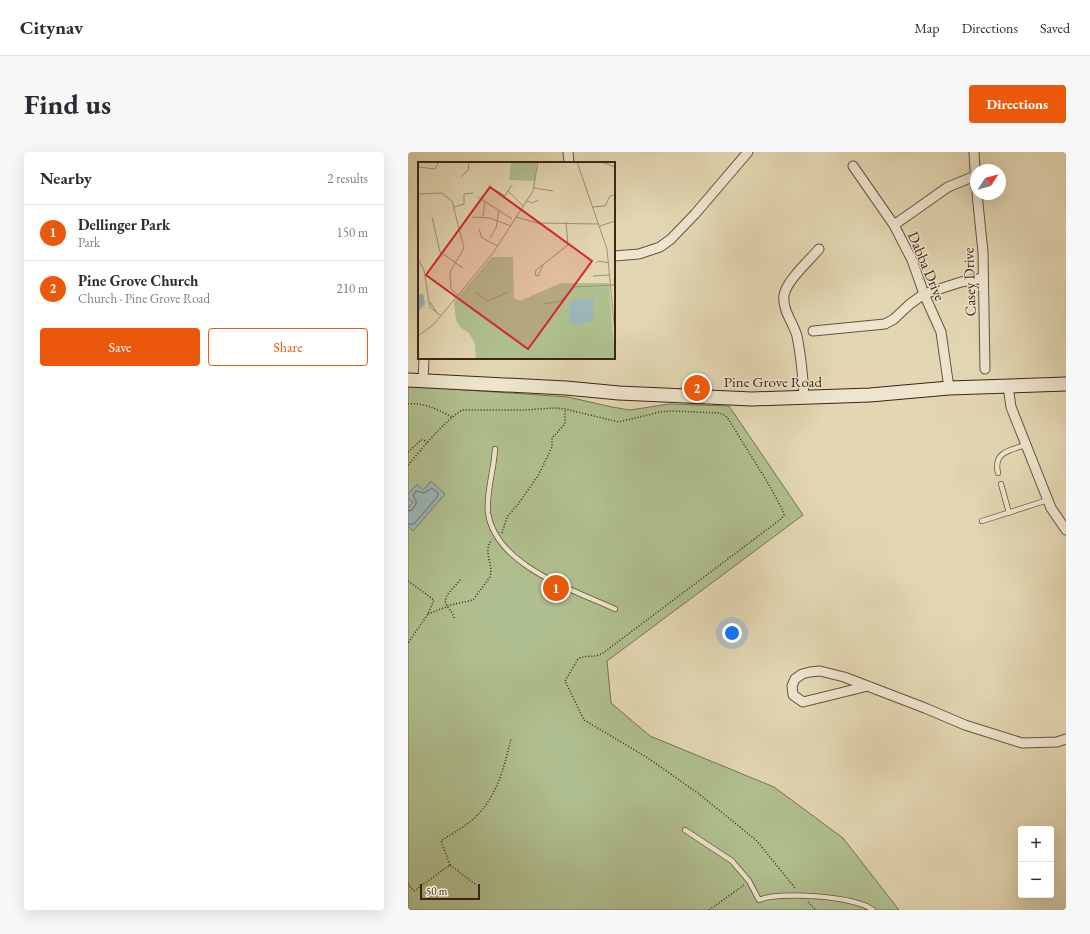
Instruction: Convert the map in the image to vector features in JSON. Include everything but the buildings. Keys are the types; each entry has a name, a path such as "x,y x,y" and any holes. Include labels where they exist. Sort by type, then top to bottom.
{"street":[{"path":"568,152 569,162"},
{"path":"615,256 639,254 660,247 671,239 696,214 748,152"},
{"path":"974,152 974,164"},
{"name":"Dabba Drive","path":"853,166 894,225 912,260 924,294 941,332 948,388"},
{"path":"894,225 948,187 970,178"},
{"name":"Casey Drive","path":"978,200 983,252 985,369"},
{"path":"804,397 803,370 796,334 784,304 784,294 789,283 819,249"},
{"path":"813,330 885,324 924,294 961,282 983,278"},
{"path":"423,381 424,359"},
{"name":"Pine Grove Road","path":"408,380 566,388 619,393 752,399 870,395 948,388 1066,384"},
{"path":"1008,386 1011,407 1026,446 1051,508 1066,530"},
{"path":"868,686 803,702 793,695 792,686 795,679 802,674 820,671 844,677 868,686 925,708 965,725 1022,743 1057,742 1066,739"}],"lane":[{"path":"998,473 997,461 1000,457 1006,452 1026,446"},
{"path":"495,449 488,504 491,524 497,537 508,551 528,567 550,579 615,609"},
{"path":"1001,484 1009,513"},
{"path":"982,521 1048,500"},
{"path":"685,830 732,861 749,881 759,900 766,896 801,896 848,900 873,910"}],"path":[{"path":"408,404 424,405 440,410 452,417"},
{"path":"408,465 452,417 462,410 555,408 619,422 660,412 672,411 720,414 727,417 782,509 784,515 781,519 603,653 597,657 578,658 564,681 584,720 648,758 699,794 756,840 801,896"},
{"path":"428,614 448,606 471,602 476,598 492,572 488,546 503,531 507,518 539,474 552,447 552,438 566,424 565,409"},
{"path":"408,452 421,440 428,442"},
{"path":"454,618 453,613 445,601 447,595 461,579"},
{"path":"408,580 434,600 428,614 408,643"},
{"path":"475,884 450,865 441,841 472,820 492,796 505,765 511,740"},
{"path":"408,884 414,891 450,865"},
{"path":"709,910 749,881"}],"green space":[{"path":"408,386 568,397 630,410 669,404 729,406 803,515 607,661 611,703 650,736 774,787 843,838 899,910 408,910"}],"water":[{"path":"431,481 445,494 413,531 408,526 408,508 413,502 408,498 408,494 417,484 423,490"}],"place":[{"name":"Pine Grove Church","path":"697,388"},
{"name":"Dellinger Park","path":"556,588"}]}
